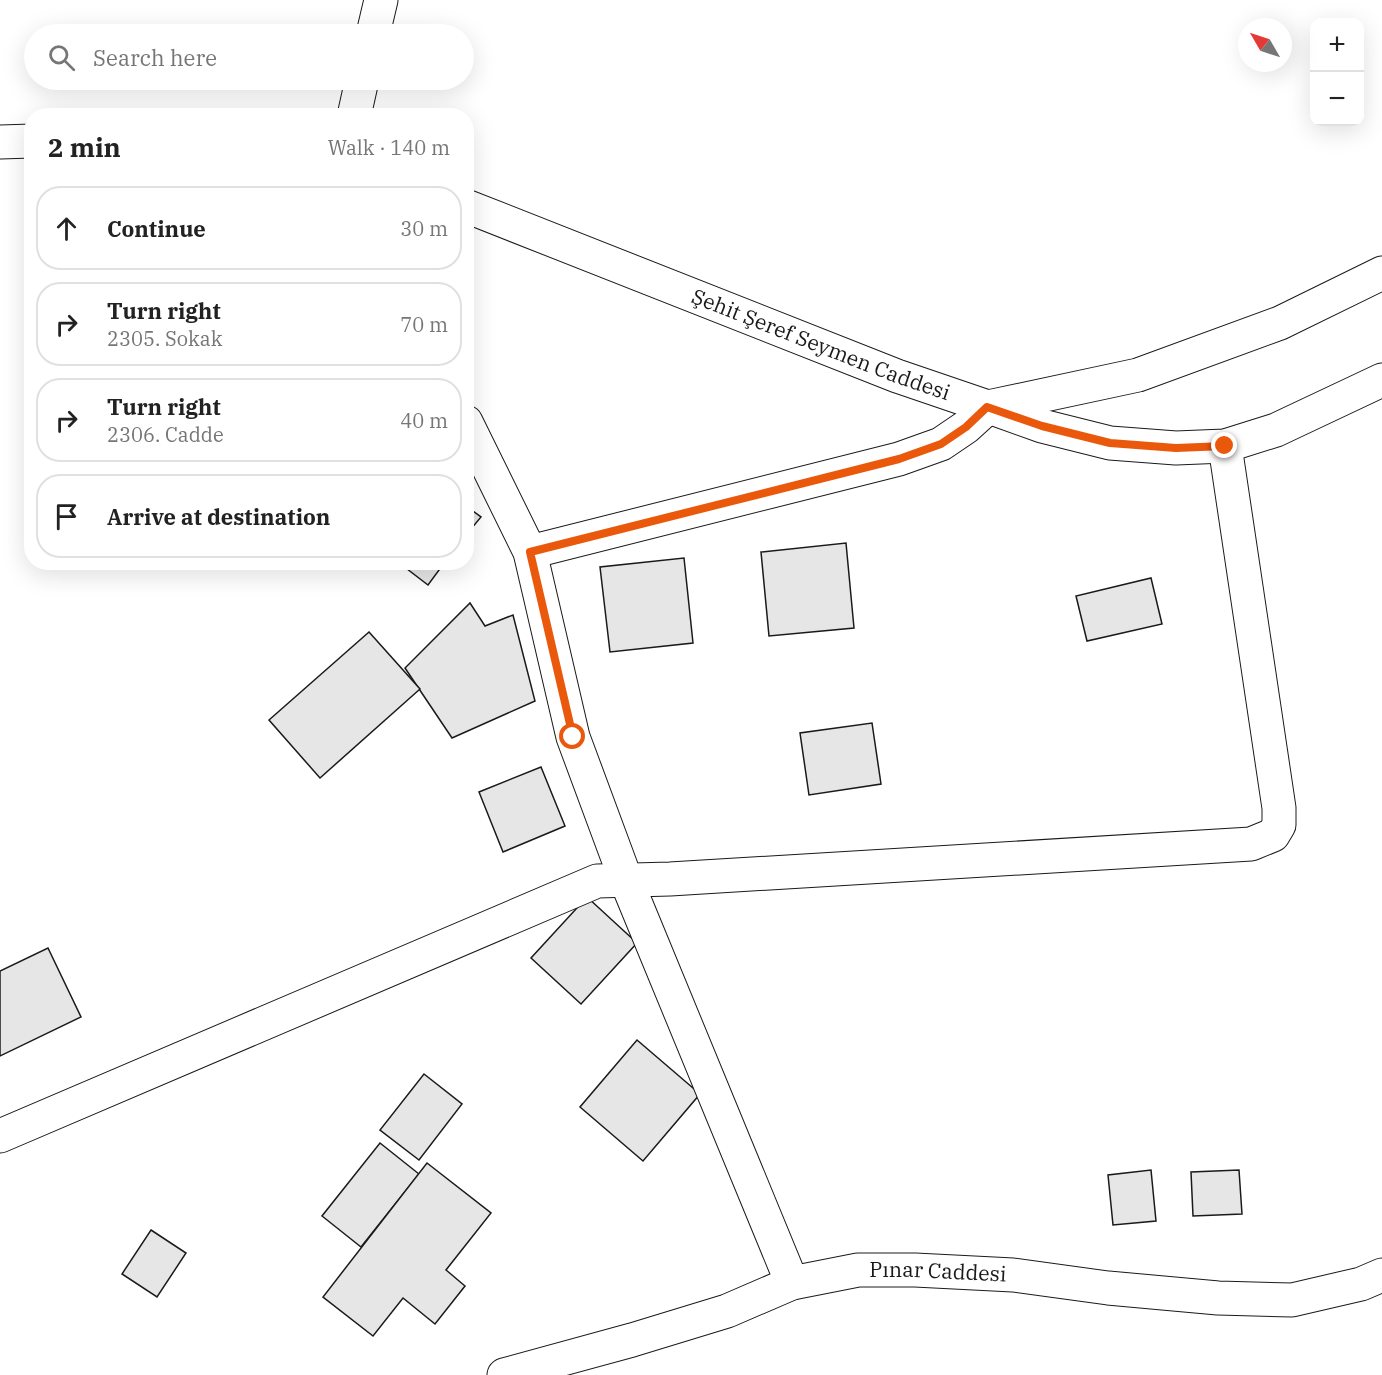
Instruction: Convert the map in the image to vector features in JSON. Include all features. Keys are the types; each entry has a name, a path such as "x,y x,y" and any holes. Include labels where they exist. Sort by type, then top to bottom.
{"street":[{"path":"375,24 381,0"},
{"path":"356,108 360,90"},
{"path":"0,142 24,141"},
{"name":"Şehit Şeref Seymen Caddesi","path":"474,209 897,376 1042,426 1110,443 1176,448 1225,446 1276,430 1382,380"},
{"path":"530,552 899,459 941,444 966,427 987,407 1138,375 1280,323 1382,273"},
{"path":"474,438 530,552 573,737 626,880 792,1283"},
{"path":"0,1136 597,881 670,879 1251,844 1273,835 1279,825 1279,808 1225,446"},
{"name":"Pınar Caddesi","path":"504,1375 727,1311 792,1283 858,1270 915,1270 1013,1275 1108,1288 1218,1298 1292,1300 1361,1284 1382,1275"}],"building":[{"path":"474,512 481,517 474,525"},
{"path":"846,543 854,628 769,636 761,552"},
{"path":"684,558 693,643 610,652 600,567"},
{"path":"408,570 439,570 428,585"},
{"path":"1151,578 1162,624 1087,641 1076,596"},
{"path":"470,603 485,626 513,615 535,701 452,738 405,668"},
{"path":"369,632 420,689 320,778 269,720"},
{"path":"872,723 881,784 809,795 800,733"},
{"path":"541,767 565,826 503,852 479,792"},
{"path":"587,897 637,943 581,1004 531,958"},
{"path":"48,948 81,1017 0,1056 0,971"},
{"path":"637,1040 700,1094 643,1161 580,1107"},
{"path":"424,1074 462,1104 419,1160 380,1130"},
{"path":"380,1143 419,1174 361,1247 322,1216"},
{"path":"427,1163 491,1213 446,1270 465,1286 435,1324 403,1298 373,1336 323,1297"},
{"path":"1151,1170 1156,1221 1113,1225 1108,1175"},
{"path":"1239,1170 1242,1214 1193,1216 1191,1172"},
{"path":"151,1230 186,1253 157,1297 122,1274"}],"route":[{"path":"573,737 530,552 899,459 941,444 966,427 987,407 1042,426 1110,443 1176,448 1225,446"}]}
